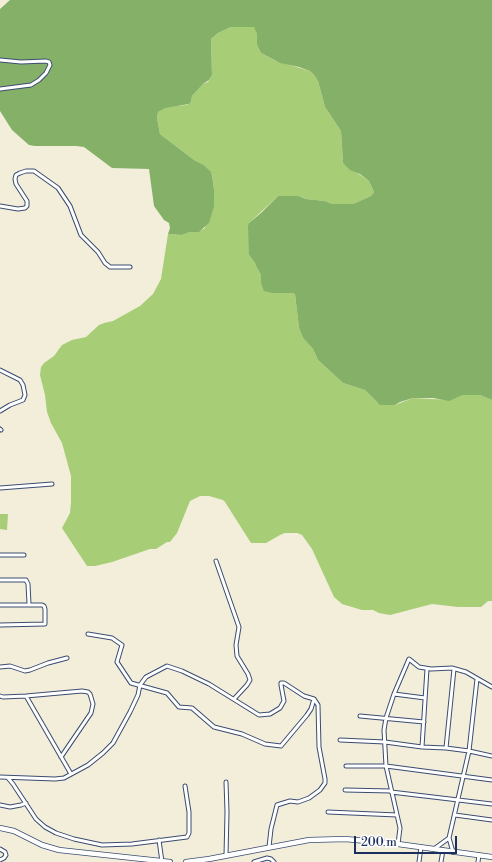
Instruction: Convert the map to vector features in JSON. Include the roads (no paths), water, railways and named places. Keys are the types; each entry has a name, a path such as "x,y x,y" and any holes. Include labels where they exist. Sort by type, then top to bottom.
{"main road":[{"path":"0,828 14,831 42,845 54,849 170,862"},
{"path":"186,862 197,862 305,841 345,839 398,844 492,857"}],"street":[{"path":"0,60 21,62 46,61 49,62 50,65 39,80 31,85 0,89"},
{"path":"0,206 18,209 25,208 27,206 27,201 16,184 15,179 16,175 20,173 34,171 58,188 70,206 81,235 98,252 105,263 110,267 130,267"},
{"path":"0,370 20,380 23,385 24,395 23,400 0,411"},
{"path":"0,488 52,484"},
{"path":"0,555 24,555"},
{"path":"216,561 239,627 236,645 237,656 250,680 234,699"},
{"path":"0,580 26,580 28,584 29,604"},
{"path":"0,605 29,604 44,606 45,624 0,625"},
{"path":"88,634 112,638 122,645 117,662 131,683 167,693 179,707 192,708 214,728 242,734 266,744 281,746 307,715 311,709 314,699"},
{"path":"0,666 10,666 25,671 66,658"},
{"path":"398,844 400,828 386,766 384,730 386,718 394,694 409,659 419,667 427,669 454,669 466,672 492,687"},
{"path":"0,777 64,778 88,765 113,743 130,712 138,694 140,685 146,677 167,666 189,674 259,715 270,714 282,705 284,701 281,685 284,683 304,696 314,699 318,705 319,747 324,769 325,783 320,790 309,798 298,802 290,801 277,805 271,829 269,847"},
{"path":"422,747 427,669"},
{"path":"446,748 454,669"},
{"path":"453,852 449,838 469,751 477,679"},
{"path":"0,696 26,696 82,691 90,694 93,704 91,714 61,757"},
{"path":"394,694 425,698"},
{"path":"26,696 71,774"},
{"path":"360,716 424,722"},
{"path":"340,740 385,742 422,747 446,748 492,756"},
{"path":"346,766 386,766 492,780"},
{"path":"8,778 36,819 45,827 56,833 74,839 102,845 132,844 187,837 189,833 189,812 185,786"},
{"path":"226,782 226,856"},
{"path":"345,790 391,792 492,804"},
{"path":"0,805 10,807 26,803"},
{"path":"328,812 397,814"},
{"path":"455,815 492,820"},
{"path":"433,849 449,838"},
{"path":"159,840 162,862"},
{"path":"419,862 421,847"},
{"path":"0,849 5,852 6,855 0,860"},
{"path":"441,862 443,850"},
{"path":"478,862 479,855"},
{"path":"254,862 267,858 274,862"}]}
